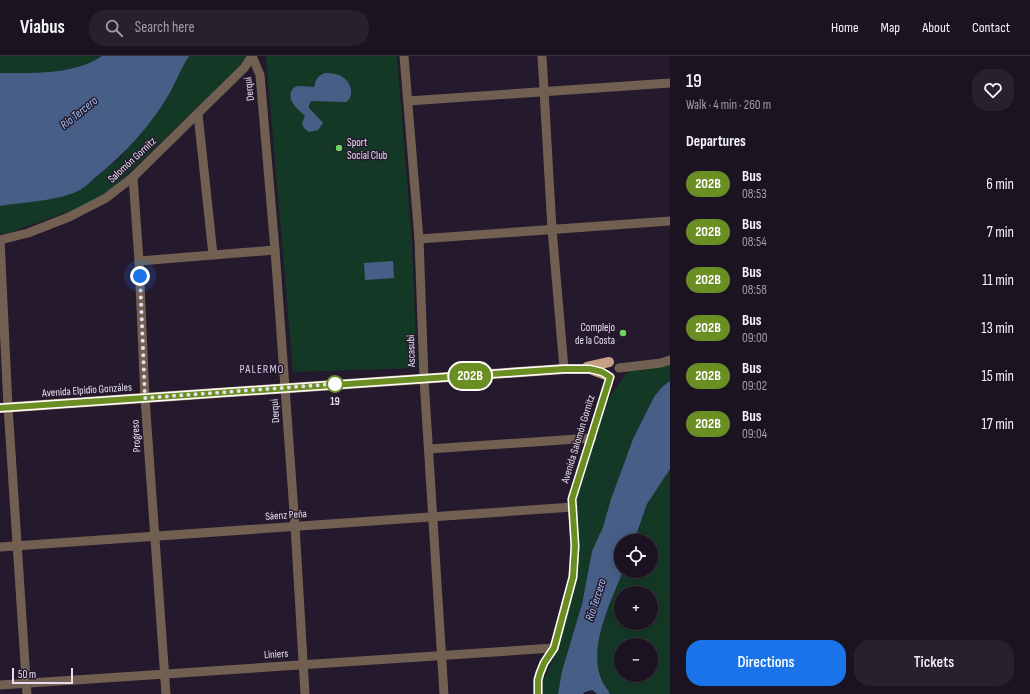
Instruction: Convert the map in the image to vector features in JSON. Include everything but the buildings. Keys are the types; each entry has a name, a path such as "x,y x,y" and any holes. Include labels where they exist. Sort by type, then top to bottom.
{"main road":[{"path":"583,368 609,362"},
{"name":"Avenida Elpidio Gonzáles","path":"4,408 285,387 564,369 583,368 595,370 608,376"}],"street":[{"name":"Salomón Gornitz","path":"0,240 28,233 92,206 106,198 133,177 198,114 244,68 252,56"},
{"name":"Derqui","path":"252,56 260,74 275,250 295,526 302,665 305,694"},
{"name":"Ascasubi","path":"404,56 420,240 424,379 444,694"},
{"path":"542,56 552,229 564,369"},
{"path":"408,101 670,83"},
{"path":"198,114 213,255"},
{"name":"Progreso","path":"133,177 139,260 145,398 166,694"},
{"path":"420,240 670,221"},
{"path":"0,240 4,408 17,546 27,694"},
{"path":"139,260 275,250"},
{"path":"619,368 661,363 670,360"},
{"path":"609,362 616,364 619,368 618,374 614,377 608,376 604,368 609,362"},
{"name":"Avenida Salomón Gornitz","path":"538,694 538,680 540,673 544,663 554,648 573,577 575,546 572,499 592,438 608,376"},
{"path":"429,450 592,438"},
{"name":"Sáenz Peña","path":"0,547 573,507"},
{"name":"Liniers","path":"0,685 554,648"}],"green space":[{"path":"0,56 102,56 79,67 66,70 39,73 0,73"},
{"path":"189,56 247,56 238,68 108,193 85,206 8,233 0,234 0,206 67,195 79,191 121,157 141,134 168,96 182,66"},
{"name":"Sport Social Club","path":"266,56 397,56 412,241 417,368 293,372"},
{"path":"670,365 670,381 662,387 654,397 633,439 611,499 603,527 592,551 582,604 562,671 558,694 543,694 543,681 558,649 577,579 579,553 577,498 608,399 625,375 631,370"},
{"path":"670,469 670,694 610,694 602,681 598,668 597,654 602,625 614,594 614,630 658,630 658,586 617,586 620,578 658,578 658,534 636,534 647,504"}],"water":[{"name":"Río Tercero","path":"102,56 189,56 168,96 145,129 117,159 86,186 78,191 61,197 0,206 0,73 39,73 66,70 79,67"},
{"path":"325,73 338,75 346,80 349,83 351,94 349,100 346,102 311,101 309,108 323,123 318,130 309,132 304,128 302,123 305,116 291,99 291,92 293,88 297,86 314,87 317,78"},
{"path":"393,261 394,278 365,280 364,263"},
{"name":"Río Tercero","path":"670,381 670,469 647,504 636,534 614,534 614,578 620,578 617,586 614,586 614,594 602,625 597,654 598,668 602,681 610,694 597,694 592,690 583,694 558,694 562,671 582,604 592,551 603,527 611,499 633,439 654,397 662,387"}],"bus line":[{"name":"202B","path":"0,408 285,387 564,369 583,368 602,372 610,377 572,499 575,546 573,577 554,648 544,663 540,673 538,680 538,694"}],"place":[{"name":"Sport Social Club","path":"339,148"},
{"name":"Complejo de la Costa","path":"623,333"},
{"name":"19","path":"335,384"}],"district":[{"name":"PALERMO","path":"262,369"}],"route":[{"path":"140,276 145,398 335,384"}]}
